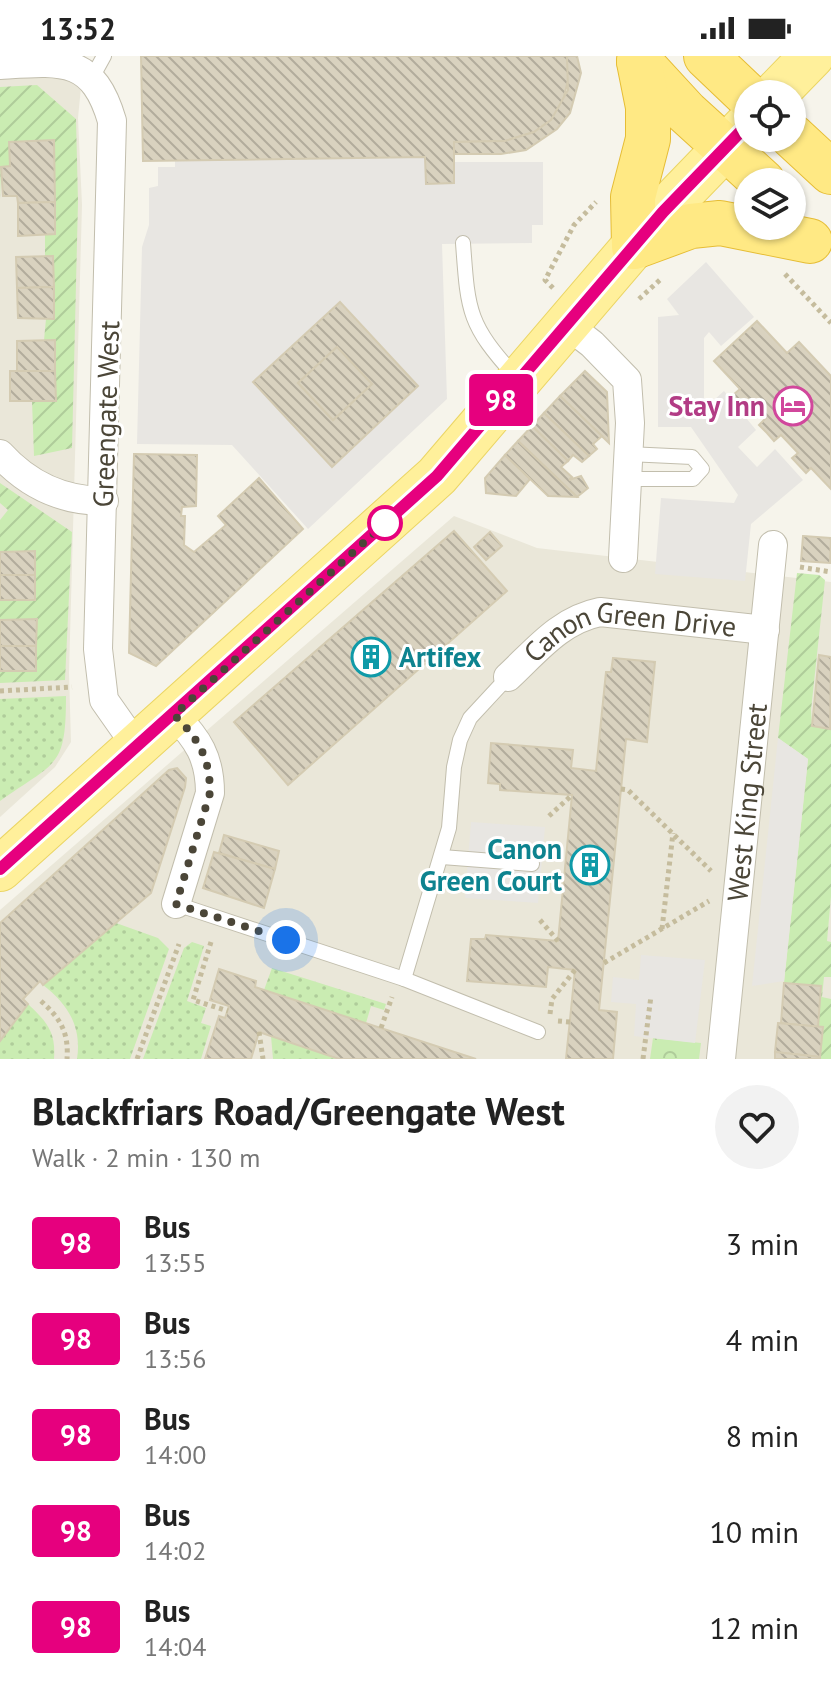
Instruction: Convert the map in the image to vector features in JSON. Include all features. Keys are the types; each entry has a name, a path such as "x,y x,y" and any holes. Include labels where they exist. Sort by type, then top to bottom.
{"highway":[{"path":"706,56 734,83"},
{"path":"637,59 734,135"},
{"path":"637,59 648,107 648,139 633,197 651,259 691,226 720,223 804,248"},
{"path":"806,149 831,172"}],"main road":[{"path":"789,80 812,56"},
{"path":"0,869 437,476 566,324 651,259 695,177 734,140"}],"street":[{"path":"0,65 62,63 99,66"},
{"name":"Greengate West","path":"99,66 101,88 112,121 98,649 101,683 112,715 137,747"},
{"path":"566,324 592,344 627,380 628,467 623,558"},
{"path":"0,454 51,493 78,500 104,501"},
{"name":"West King Street","path":"721,1059 765,630 782,556"},
{"name":"Canon Green Drive","path":"508,677 557,630 574,619 600,612 765,630"},
{"path":"174,715 198,742 208,759 210,774 210,793 176,904"}],"lane":[{"path":"463,243 471,313 479,334 518,379"},
{"path":"404,979 442,857 460,740 470,718 508,677"},
{"path":"442,857 532,864"},
{"path":"176,904 404,979 538,1032"}],"path":[{"path":"804,248 831,323"},
{"path":"640,301 651,259"},
{"path":"782,556 831,572"},
{"path":"0,691 72,687"},
{"path":"621,789 628,790 714,873"},
{"path":"549,816 572,795"},
{"path":"662,930 673,833"},
{"path":"604,963 711,900"},
{"path":"540,920 558,941"},
{"path":"211,942 193,1000 228,1011"},
{"path":"137,1059 179,944"},
{"path":"549,1021 552,999 575,970"},
{"path":"643,1059 651,996"},
{"path":"381,1028 392,997"},
{"path":"41,1001 58,1017 66,1033 67,1059"},
{"path":"259,1032 263,1059"}],"shaded area":[{"path":"0,56 84,56 78,118 82,205 69,673 71,742 55,767 0,817"},
{"path":"425,157 427,184 454,183 454,162 543,162 543,225 532,225 532,243 442,244 447,399 308,529 232,445 137,444 142,247 149,225 149,188 158,186 158,167 175,167 175,160"},
{"path":"706,262 754,317 721,346 709,332 704,338 704,409 724,391 756,430 738,447 757,467 775,449 803,480 751,524 745,581 655,574 661,498 734,503 738,495 691,427 658,427 658,317 679,315 667,299"},
{"path":"454,516 537,548 831,582 831,1059 0,1059 0,910"},
{"path":"778,738 808,759 784,981 752,986"},
{"path":"471,822 545,827 538,903 465,898"},
{"path":"641,955 705,960 695,1043 634,1036 636,1004 611,1002 613,977 639,980"}],"green space":[{"path":"37,85 76,119 78,202 72,448 34,456 32,401 56,400 55,340 44,340 52,256 45,256 45,235 55,234 53,140 10,143 10,166 1,167 0,200 0,87"},
{"path":"0,483 72,532 65,680 0,683 0,671 36,670 37,620 0,620 0,600 35,600 35,551 0,552 0,520 8,510 0,503"},
{"path":"797,573 819,575 825,580 811,710 812,726 830,729 831,723 831,896 827,941 831,942 831,977 824,977 822,997 831,999 831,1059 820,1059 823,1028 818,1025 821,986 784,983 808,759 778,738"},
{"path":"66,696 64,738 54,761 0,801 0,699"},
{"path":"116,923 158,938 169,949 130,1059 77,1059 77,1037 71,1017 60,1000 43,985"},
{"path":"192,942 204,946 187,1001 206,1008 201,1023 211,1026 201,1059 143,1059 184,948"},
{"path":"272,968 386,1004 384,1010 371,1006 366,1023 264,990"},
{"path":"28,1004 49,1028 54,1059 0,1059 0,1041"},
{"path":"271,1036 339,1059 273,1059"},
{"path":"653,1038 701,1043 699,1059 650,1059"}],"building":[{"path":"141,56 567,56 570,72 562,105 551,120 534,132 505,141 454,142 454,183 426,184 425,157 143,161"},
{"path":"567,56 577,56 581,73 570,113 557,129 526,150 501,154 454,154 454,142 505,141 534,132 551,120 568,90"},
{"path":"54,140 55,202 18,203 17,196 3,196 1,167 10,166 9,142"},
{"path":"55,202 55,234 18,236 18,203"},
{"path":"53,256 54,287 17,288 16,257"},
{"path":"54,287 54,319 18,318 17,288"},
{"path":"340,302 418,386 332,467 253,382","holes":["337,347 372,384 333,420 298,383"]},
{"name":"Stay Inn","path":"757,321 787,353 799,342 831,376 831,489 811,468 806,473 792,458 798,453 781,435 774,441 759,425 766,418 752,403 746,409 733,395 740,389 714,361"},
{"path":"55,340 55,371 17,371 17,341"},
{"path":"337,347 372,384 333,420 298,383"},
{"path":"10,371 55,371 56,401 10,401"},
{"path":"585,371 607,392 609,443 560,396"},
{"path":"560,396 602,436 593,444 597,449 589,456 544,413"},
{"path":"544,413 589,456 582,462 573,455 568,461 532,426"},
{"path":"532,426 568,461 561,467 572,477 569,480 581,476 588,488 577,497 518,441"},
{"path":"518,441 577,497 548,496 505,455"},
{"path":"134,454 197,455 196,506 182,507 181,516 185,516 184,545 194,552 226,525 218,516 259,478 303,529 156,666 129,653"},
{"path":"505,455 530,479 516,496 486,493 485,478"},
{"name":"Artifex","path":"454,531 507,591 288,785 234,722"},
{"path":"490,532 502,546 486,560 474,547"},
{"path":"803,536 831,538 830,563 801,561"},
{"path":"35,551 35,575 0,575 0,552"},
{"path":"0,575 35,575 35,600 0,600"},
{"path":"37,619 36,646 0,646 0,620"},
{"path":"0,646 36,646 36,671 0,671"},
{"path":"819,655 831,657 830,729 812,726"},
{"name":"Canon Green Court","path":"613,658 655,662 647,742 626,739 599,1010 617,1012 613,1059 566,1059 575,970 548,967 546,987 467,981 471,939 485,939 486,935 558,941 572,795 500,790 500,784 488,783 491,743 573,750 571,768 596,771 606,672 611,672"},
{"path":"177,768 186,778 185,787 151,893 43,985 40,981 23,999 28,1004 0,1041 0,923 169,770"},
{"path":"224,835 279,851 275,869 219,853"},
{"path":"214,852 275,869 264,908 203,888"},
{"path":"219,969 256,981 255,987 476,1059 339,1059 259,1032 251,1059 205,1059 219,1016 225,1018 229,1006 210,1000"},
{"path":"784,983 821,986 818,1027 781,1023"},
{"path":"778,1023 823,1027 820,1057 775,1052"},
{"path":"775,1052 820,1057 820,1059 775,1059"}],"bus line":[{"name":"98","path":"0,869 437,476 663,212 734,141"}],"place":[{"name":"Stay Inn","path":"793,406"},
{"name":"Artifex","path":"371,657"},
{"name":"Canon Green Court","path":"590,865"}],"route":[{"path":"286,940 176,904 210,793 210,774 208,759 198,742 174,715 393,516 385,523"}]}
